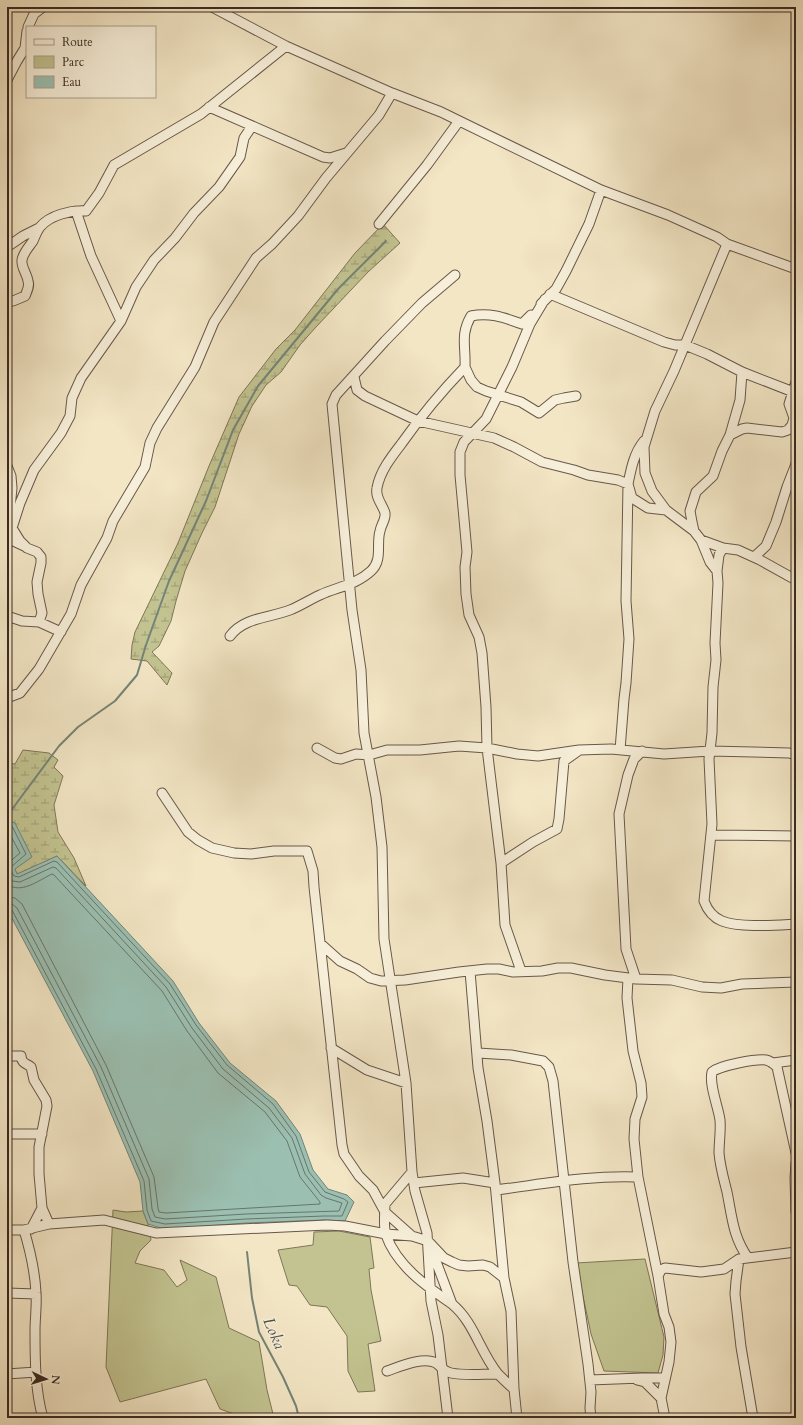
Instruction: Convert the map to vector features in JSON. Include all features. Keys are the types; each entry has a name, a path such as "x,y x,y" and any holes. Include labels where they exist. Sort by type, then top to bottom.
{"street":[{"path":"28,26 34,14 43,7"},
{"path":"212,7 286,46 392,93 441,112 601,190 668,215 717,237 727,244 796,270"},
{"path":"7,80 25,48 26,40"},
{"path":"7,247 23,236 39,228 45,222 76,210 86,211 99,193 114,166 201,114 286,46"},
{"path":"7,697 20,692 39,668 71,614 81,585 107,538 113,521 145,467 150,443 157,428 195,367 214,322 256,258 272,244 298,216 318,188 379,115 392,93"},
{"path":"210,107 323,157 330,158 347,153"},
{"path":"379,224 459,121"},
{"path":"10,529 34,470 61,433 70,416 72,398 81,378 121,321 136,287 154,260 175,238 194,213 219,187 240,157 244,138 252,126"},
{"path":"576,396 556,400 539,412 521,402 477,387 471,380 465,367 464,336 466,324 471,316 481,314 494,315 522,324 556,289 589,224 601,190"},
{"path":"76,210 91,256 121,321"},
{"path":"7,301 12,301 26,296 29,281 22,261 25,252 39,228"},
{"path":"717,571 710,562 701,540 694,530 666,510 652,491 645,473 644,447 655,411 685,345 727,244"},
{"path":"452,1304 428,1241 412,1172 406,1083 384,939 382,847 376,797 364,726 361,670 350,585 332,404 336,395 354,377 385,341 422,303 455,275"},
{"path":"548,297 568,301 664,342 675,345 685,345 707,354 742,372 795,389 789,404 794,418 792,425 788,430 783,431"},
{"path":"521,971 505,925 501,863 487,748 482,653 478,637 469,615 466,594 466,552 460,452 464,442 486,419 512,368 530,324 548,297"},
{"path":"230,636 235,630 244,624 262,617 289,610 320,595 350,585 372,570 378,559 380,531 385,514 379,501 377,488 386,464 440,393 465,367"},
{"path":"694,530 690,511 696,492 713,476 722,451 730,435 740,400 742,372"},
{"path":"354,377 357,390 365,396 418,421 494,438 542,462 574,470 588,476 618,480 628,484"},
{"path":"730,435 747,428 783,431 796,430"},
{"path":"620,750 629,639 626,601 628,484 631,468 638,448 647,437"},
{"path":"754,557 766,546 796,464"},
{"path":"7,466 11,476 12,488 9,518 10,529 27,548"},
{"path":"628,484 632,498 648,508 666,510"},
{"path":"7,538 37,552 41,557 37,582 42,613 39,622"},
{"path":"701,540 723,548 738,550 796,580"},
{"path":"723,548 719,555 717,571 716,660 713,687 710,751 712,824 704,901 708,911 721,921 741,924 796,924"},
{"path":"9,617 22,621 39,622 61,632"},
{"path":"316,748 335,758 342,759 356,754 369,755 387,750 420,750 460,746 487,748 517,754 538,756 579,750 620,750 664,754 710,751 796,754"},
{"path":"501,863 533,842 557,829 564,761 579,750"},
{"path":"642,752 634,759 632,764 619,814 626,949 632,978 627,998 633,1051 642,1097 635,1119 634,1139 638,1177 664,1314 669,1327 671,1342 669,1362 661,1398 665,1418"},
{"path":"162,793 188,832 212,848 234,853 251,854 274,851 307,851 313,871 340,1135 344,1154 360,1176 373,1190 385,1212 412,1236"},
{"path":"711,835 796,836"},
{"path":"321,944 340,961 357,969 370,978 381,981 405,980 470,971 499,969 513,972 571,968 632,978 672,980 702,987 721,988 742,984 796,982"},
{"path":"470,971 478,1053 478,1068 487,1121 504,1278 511,1311 514,1389 517,1418"},
{"path":"331,1048 366,1070 406,1083"},
{"path":"478,1053 511,1055 543,1061 549,1067 552,1081 573,1262 590,1380 591,1418"},
{"path":"7,1056 21,1056 21,1060 25,1065 31,1068 34,1080 46,1100 46,1113 39,1147 38,1174 42,1208 49,1224"},
{"path":"753,1418 741,1347 735,1294 736,1281 743,1259 731,1219 719,1153 720,1121 712,1072 730,1064 766,1060 773,1062 796,1060"},
{"path":"773,1062 779,1072 796,1153"},
{"path":"7,1134 42,1134"},
{"path":"796,1163 796,1212"},
{"path":"412,1172 385,1204 386,1234 394,1251 403,1264 430,1289 459,1309 470,1325 498,1374 514,1389"},
{"path":"414,1183 463,1178 495,1186 613,1176 638,1177"},
{"path":"42,1208 27,1230 36,1294 36,1372 43,1418"},
{"path":"7,1230 27,1230 49,1224 104,1220 156,1233 327,1225 345,1226 386,1234 412,1236 428,1241 444,1258 452,1262 459,1265 483,1265 490,1267 504,1278"},
{"path":"428,1241 431,1301 438,1334 448,1418"},
{"path":"658,1276 661,1270 665,1268 701,1272 724,1269 743,1259 796,1252"},
{"path":"7,1292 36,1294"},
{"path":"387,1372 411,1363 432,1362 443,1371 453,1374 498,1374"},
{"path":"7,1374 36,1372"},
{"path":"630,1378 645,1382 661,1398"},
{"path":"590,1380 665,1378"}],"green space":[{"path":"383,224 400,243 368,272 316,327 300,345 281,372 266,385 252,406 239,434 215,507 185,571 171,621 159,646 152,652 172,673 167,685 147,661 131,659 135,632 178,543 239,397 276,349 295,330 355,253"},
{"path":"23,750 49,753 58,760 54,767 63,776 54,805 58,832 74,858 86,886 57,856 18,874 14,869 15,823 7,820 7,763 15,764"},
{"path":"113,1210 126,1212 143,1211 148,1224 151,1240 140,1251 135,1263 164,1270 177,1287 187,1280 180,1260 216,1277 229,1328 259,1342 267,1390 274,1418 245,1418 220,1409 206,1379 120,1402 106,1367"},
{"path":"339,1231 370,1237 374,1268 369,1269 371,1290 381,1341 368,1344 375,1391 358,1392 348,1371 347,1336 327,1307 310,1305 297,1286 289,1285 278,1250 313,1245 314,1232"},
{"path":"645,1259 664,1337 663,1355 658,1373 604,1371 591,1334 576,1263"}],"water":[{"path":"7,820 15,823 32,857 15,869 17,874 57,856 173,981 199,1023 230,1063 276,1101 300,1134 313,1170 328,1189 347,1195 354,1202 345,1221 324,1220 246,1223 164,1229 148,1224 143,1211 140,1182 93,1071 7,909"}],"waterway":[{"path":"7,816 59,746 78,727 115,701 137,675 169,581 206,501 233,430 258,386 338,289 386,241"},
{"name":"Loka","path":"247,1252 252,1298 259,1332 283,1377 296,1406 299,1418"}]}
